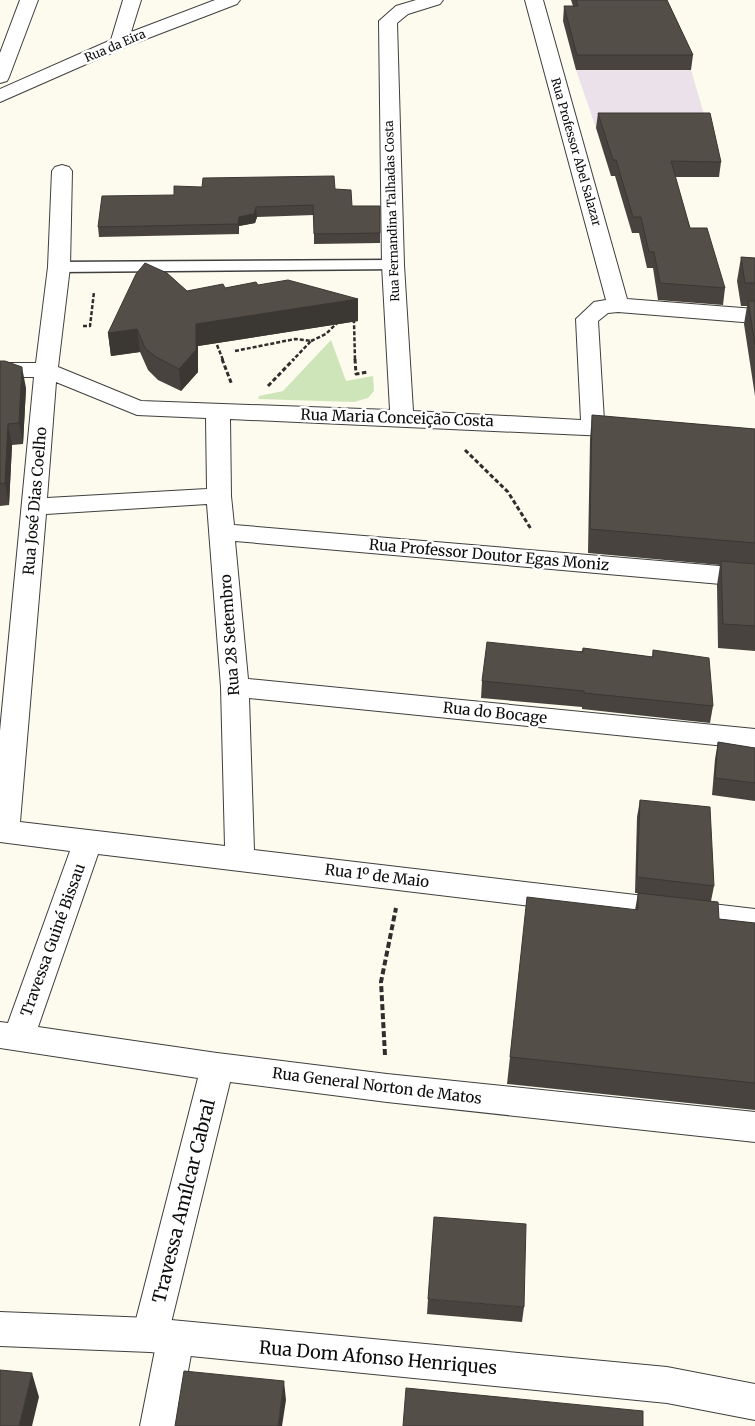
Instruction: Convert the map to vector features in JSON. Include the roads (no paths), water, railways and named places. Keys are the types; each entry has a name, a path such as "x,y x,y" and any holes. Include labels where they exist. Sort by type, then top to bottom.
{"street":[{"path":"0,77 29,0"},
{"path":"119,43 132,0"},
{"name":"Rua da Eira","path":"0,96 119,43 232,0"},
{"path":"400,5 434,0"},
{"name":"Rua Professor Abel Salazar","path":"534,0 618,305"},
{"name":"Rua Fernandina Talhadas Costa","path":"400,5 388,21 393,265 402,418"},
{"name":"Rua José Dias Coelho","path":"3,831 46,370 65,267 62,171"},
{"path":"593,428 587,319 602,307 618,305 755,316"},
{"path":"0,370 46,370"},
{"name":"Rua Maria Conceição Costa","path":"46,370 137,408 457,420 650,432"},
{"name":"Rua 28 Setembro","path":"218,411 219,496 235,687 240,860"},
{"path":"34,507 219,496"},
{"name":"Rua Professor Doutor Egas Moniz","path":"223,532 755,578"},
{"name":"Rua do Bocage","path":"235,687 755,739"},
{"name":"Rua 1º de Maio","path":"3,831 755,921"},
{"name":"Travessa Guiné Bissau","path":"9,1037 88,841"},
{"name":"Rua General Norton de Matos","path":"9,1037 217,1067 387,1088 755,1127"},
{"name":"Travessa Amílcar Cabral","path":"159,1426 163,1337 217,1067"},
{"name":"Rua Dom Afonso Henriques","path":"0,1329 163,1337 667,1385 755,1402"}],"lane":[{"path":"65,267 393,265"}]}
